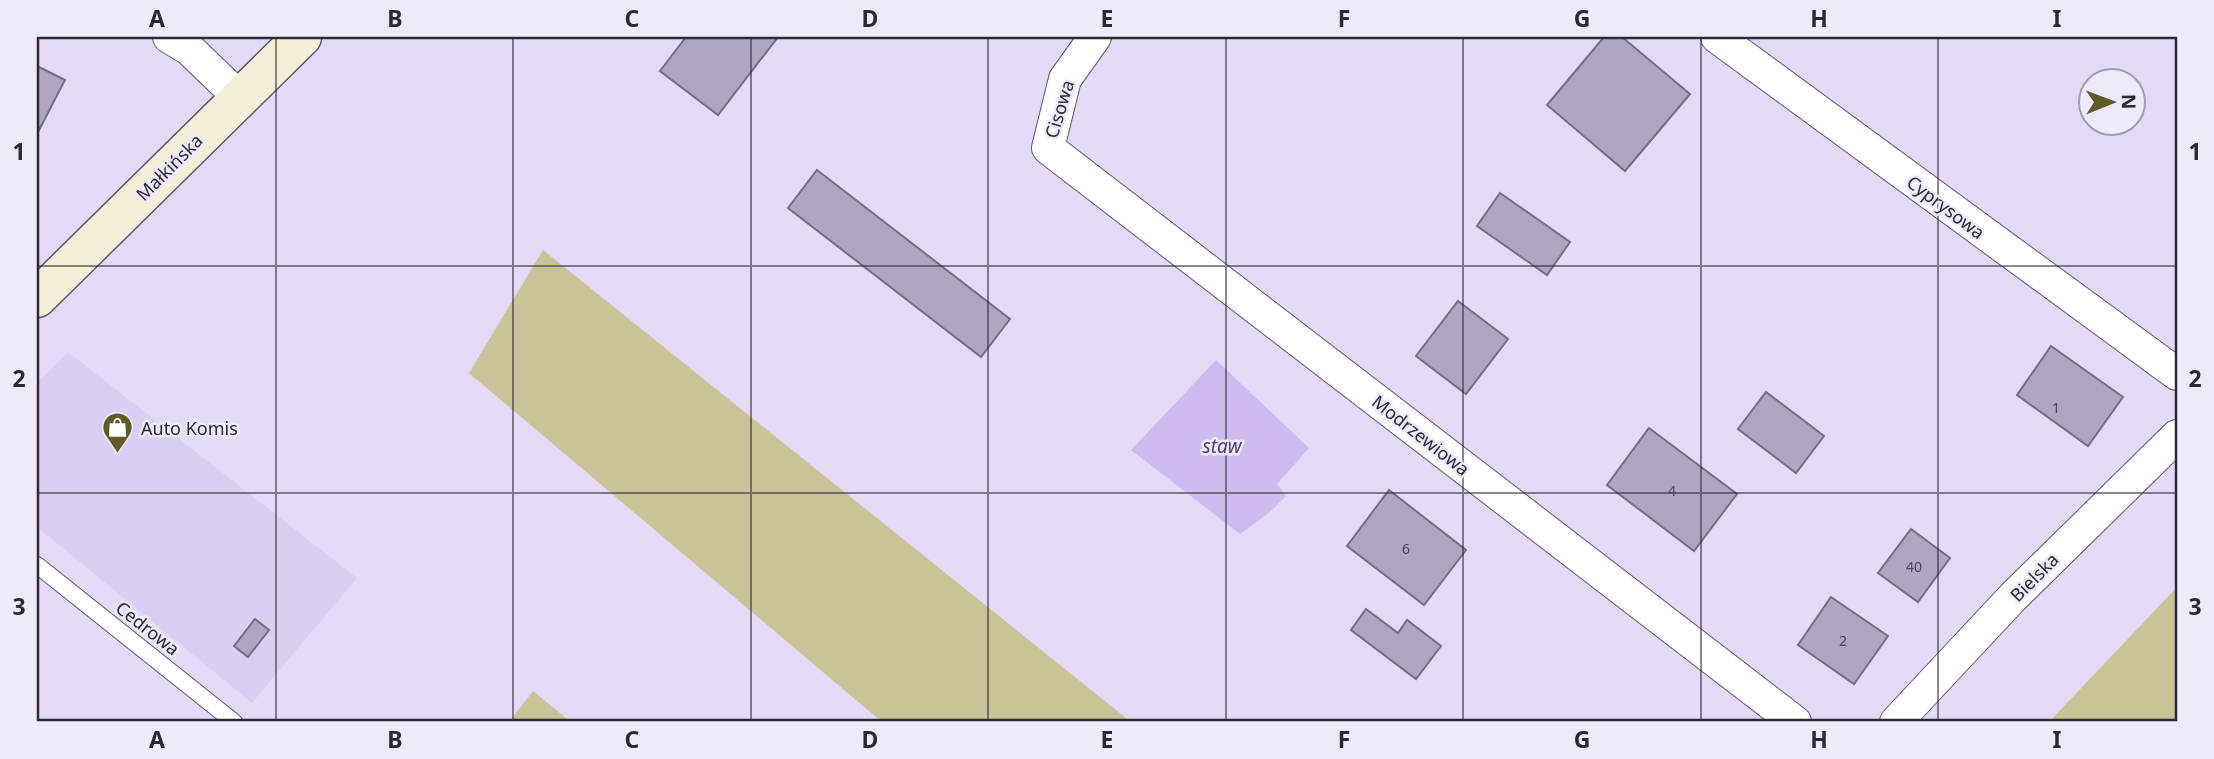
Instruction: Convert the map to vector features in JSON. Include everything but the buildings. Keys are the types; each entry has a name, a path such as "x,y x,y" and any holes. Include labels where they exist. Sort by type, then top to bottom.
{"main road":[{"name":"Małkińska","path":"37,298 302,37"}],"street":[{"path":"169,37 189,48 239,97"},
{"name":"Cisowa","path":"1048,148 1065,79 1095,37"},
{"name":"Cyprysowa","path":"1717,37 2177,374"},
{"name":"Modrzewiowa","path":"1048,148 1795,722"},
{"name":"Bielska","path":"1896,722 2013,597 2177,436"}],"lane":[{"name":"Cedrowa","path":"37,565 234,722"}],"shaded area":[{"path":"543,250 1131,722 882,722 469,373"},
{"name":"Auto Komis","path":"68,352 357,578 252,703 37,527 37,383"},
{"path":"2177,587 2177,722 2049,722"},
{"path":"533,691 571,722 509,722"}],"water":[{"name":"staw","path":"1216,360 1309,448 1277,484 1286,496 1270,512 1240,534 1131,450"}],"place":[{"name":"Auto Komis","path":"118,455"}]}
